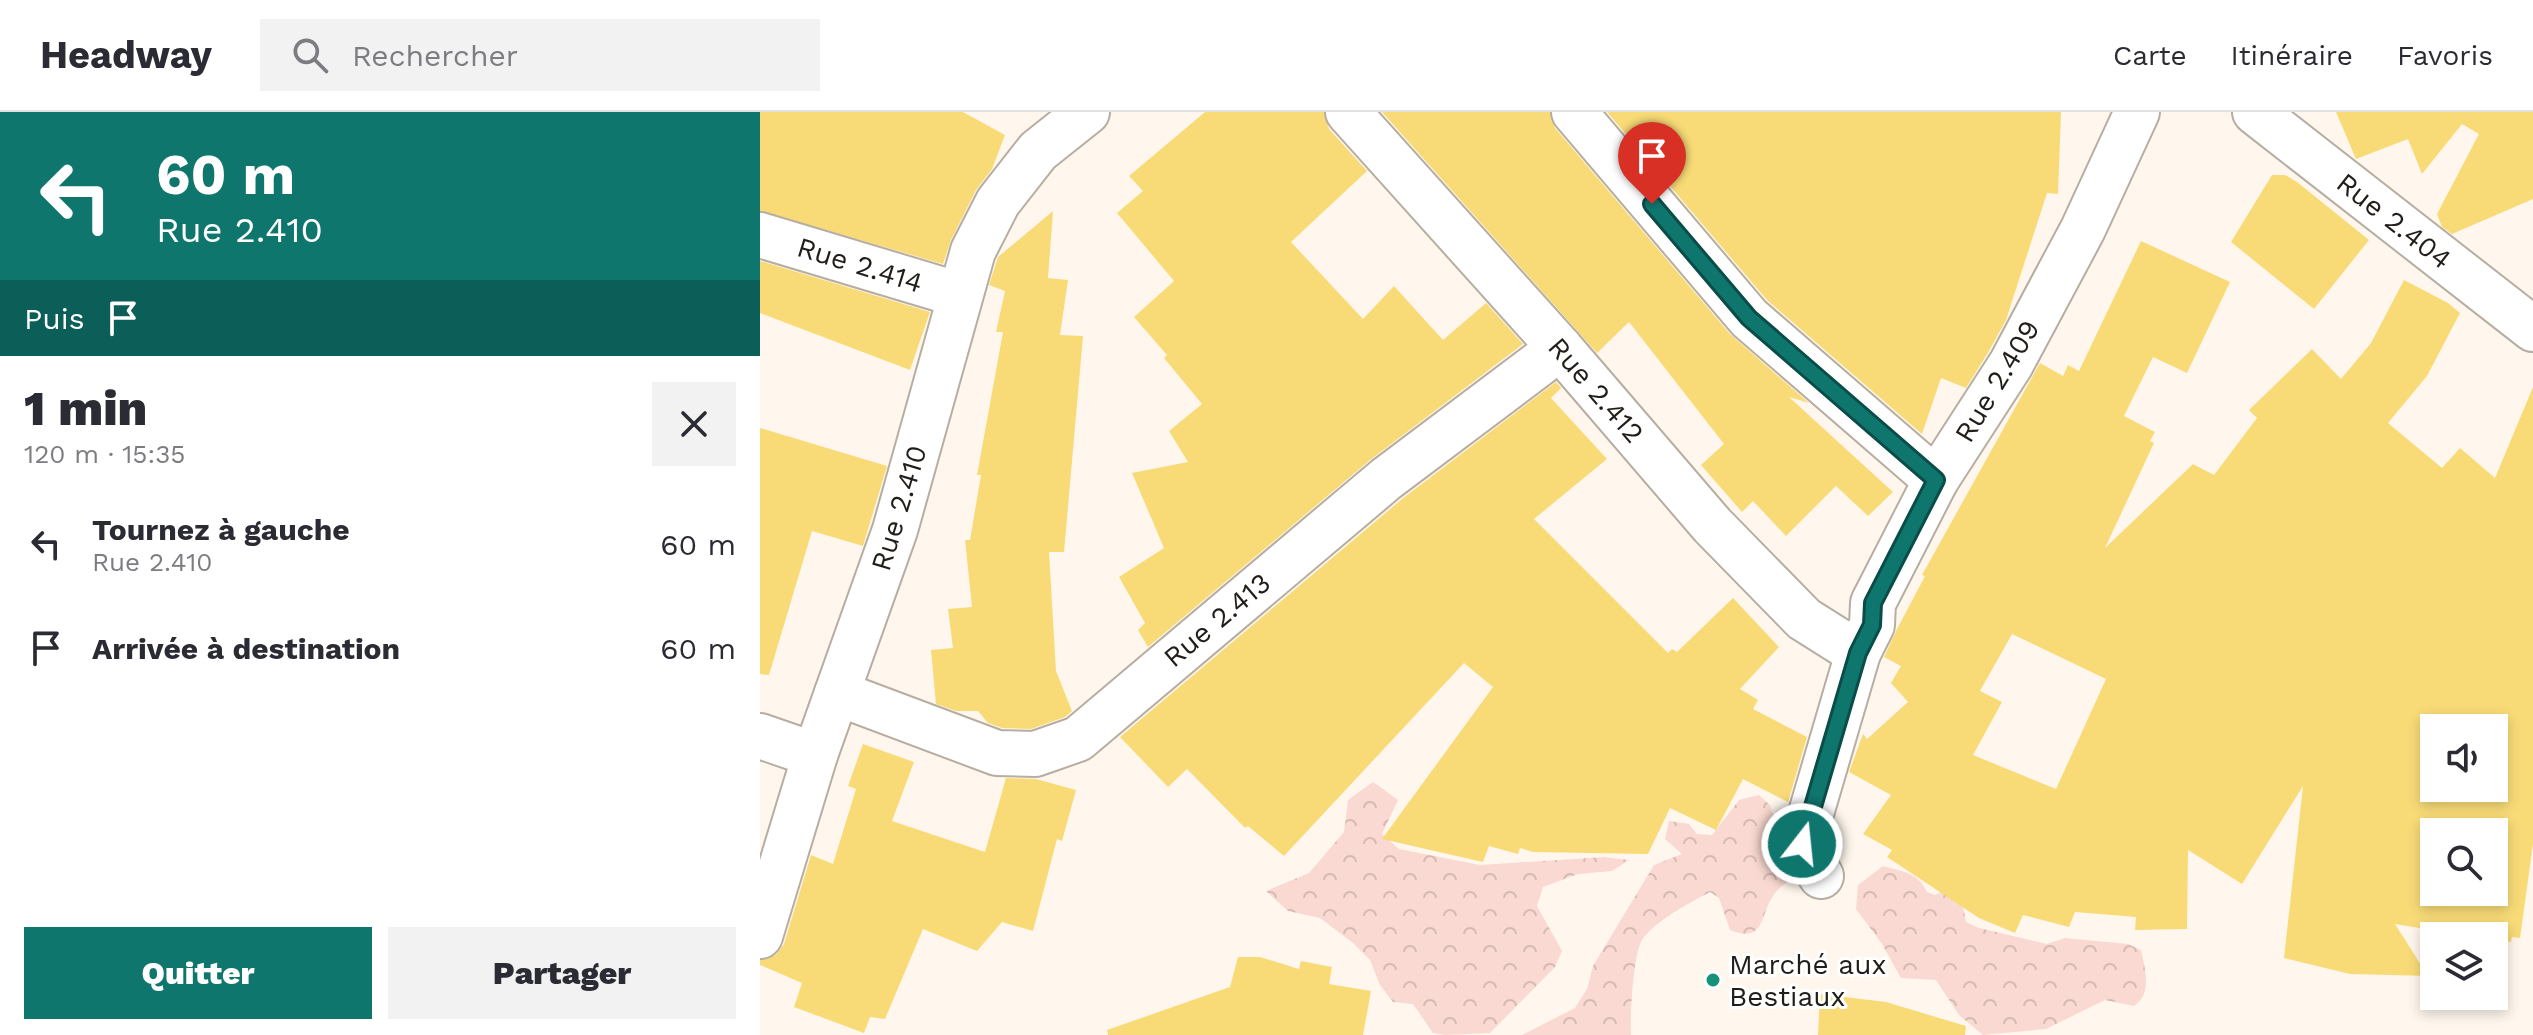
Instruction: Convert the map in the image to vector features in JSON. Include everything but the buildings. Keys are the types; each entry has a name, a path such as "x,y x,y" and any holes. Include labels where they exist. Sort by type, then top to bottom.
{"street":[{"name":"Rue 2.410","path":"760,936 815,755 895,530 973,251 998,202 1038,151 1087,112"},
{"name":"Rue 2.412","path":"1348,112 1560,348 1712,525 1804,619 1858,653"},
{"path":"1574,112 1749,318 1936,480"},
{"name":"Rue 2.409","path":"1821,876 1802,844 1858,653 1872,625 1873,603 1936,480 2011,364 2083,229 2137,112"},
{"name":"Rue 2.404","path":"2255,112 2533,329"},
{"name":"Rue 2.414","path":"760,235 960,295"},
{"name":"Rue 2.413","path":"837,693 997,753 1035,754 1078,739 1386,479 1560,348"},
{"path":"760,736 815,755"}],"green space":[{"path":"1373,782 1398,800 1382,834 1399,849 1480,865 1604,857 1629,860 1612,871 1578,874 1543,887 1537,906 1562,951 1555,967 1490,1033 1433,1033 1413,1004 1393,1002 1380,985 1370,960 1353,943 1320,918 1288,911 1266,891 1309,873 1344,832 1348,800"},
{"path":"1759,795 1770,805 1778,829 1792,839 1803,870 1776,892 1756,930 1741,933 1730,930 1719,898 1710,892 1664,919 1642,940 1634,972 1631,1035 1522,1035 1575,1008 1587,989 1593,966 1654,865 1682,854 1665,839 1669,821 1689,824 1697,834 1712,835 1739,800"},
{"path":"1883,866 1915,877 1927,892 1935,895 1949,888 1962,901 1966,922 1979,928 2047,944 2065,938 2128,944 2141,950 2146,980 2144,994 2134,1006 2105,1000 2046,1029 1983,1035 1959,1015 1936,980 1901,978 1882,944 1856,909 1858,885"}],"place":[{"name":"Marché aux Bestiaux","path":"1713,980"}],"route":[{"path":"1652,204 1749,318 1936,480 1873,603 1872,625 1858,653 1802,844"}]}
